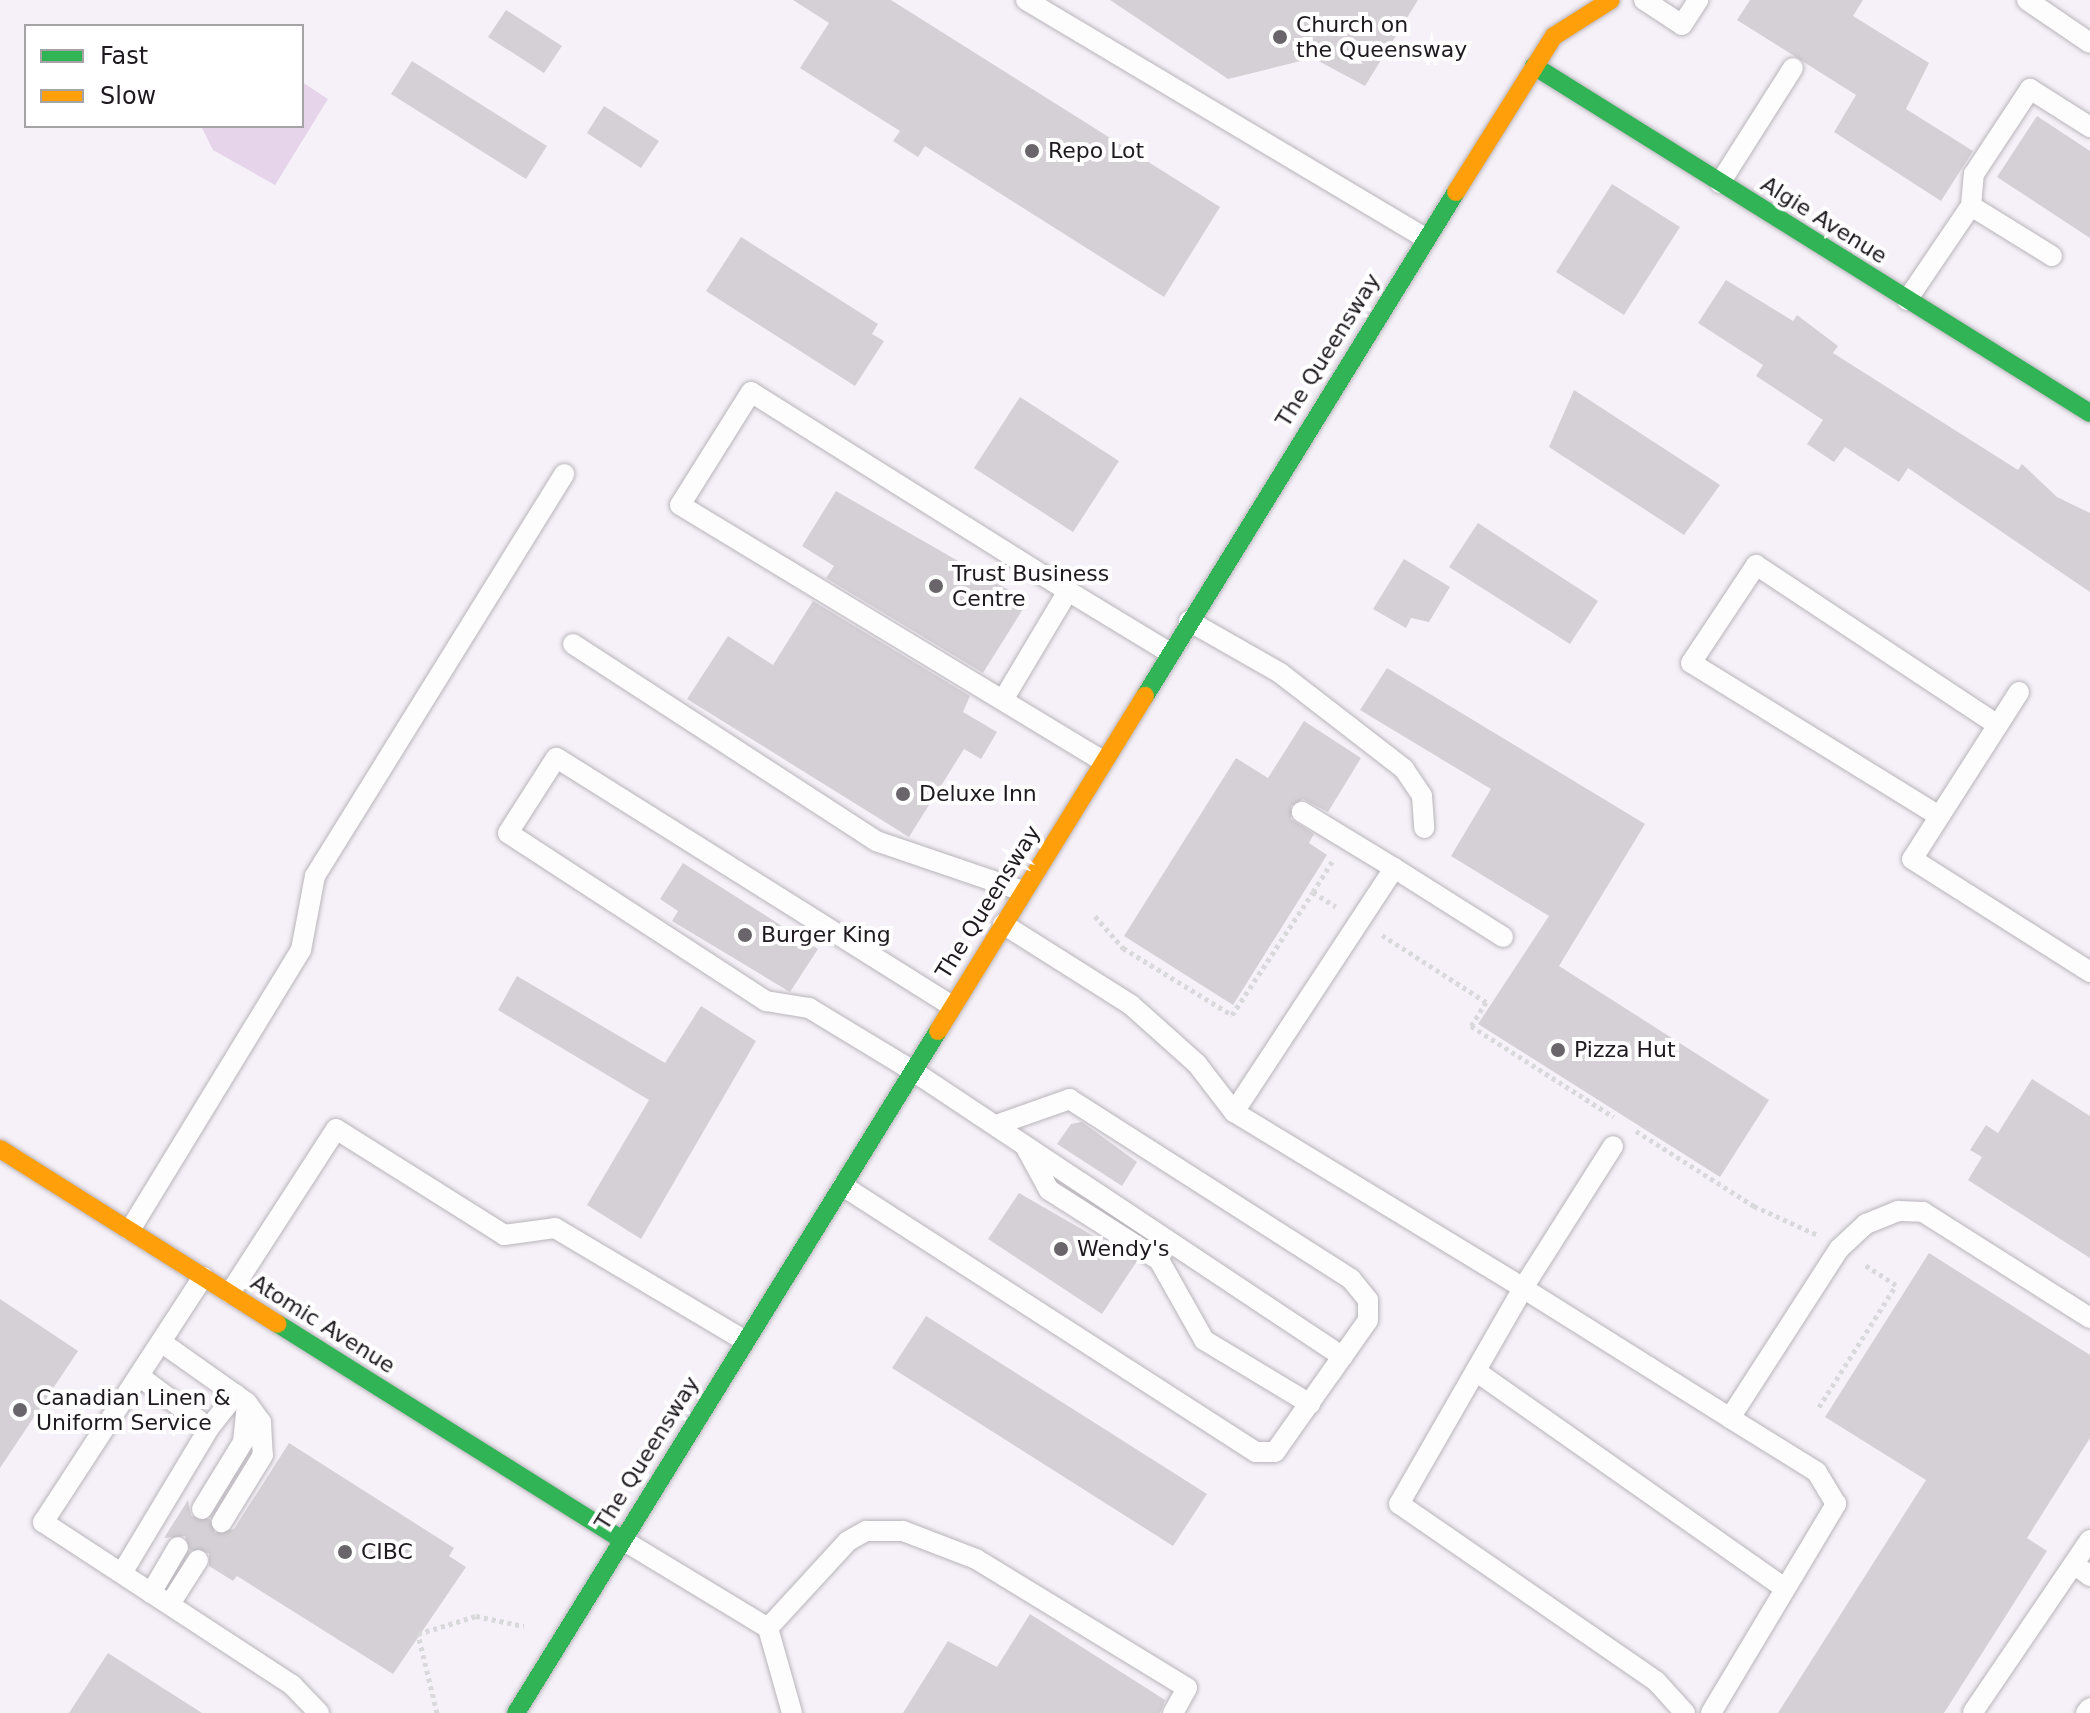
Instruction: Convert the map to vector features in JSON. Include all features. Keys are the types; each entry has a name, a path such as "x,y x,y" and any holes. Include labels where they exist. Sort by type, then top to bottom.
{"main road":[{"name":"The Queensway","path":"516,1713 1534,66 1554,36 1611,0"},
{"path":"1554,36 1555,12"},
{"name":"Algie Avenue","path":"1534,66 2090,413"},
{"name":"Atomic Avenue","path":"0,1149 621,1539"}],"lane":[{"path":"1026,0 1425,238"},
{"path":"1644,0 1682,25 1698,0"},
{"path":"2027,0 2090,43"},
{"path":"1720,183 1793,68"},
{"path":"1907,300 1971,206 1974,174 2030,89 2090,127"},
{"path":"1971,206 2052,256"},
{"path":"1103,761 680,505 751,392 1170,653"},
{"path":"130,1230 301,950 315,876 564,474"},
{"path":"1939,816 1691,663 1756,565 1998,725"},
{"path":"1003,700 1068,591"},
{"path":"1189,621 1280,673 1404,769 1422,796 1424,828"},
{"path":"573,644 876,841 1023,891"},
{"path":"2019,692 1912,859 2090,972"},
{"path":"952,1006 556,758 508,833 771,1004 809,1008 913,1071 1343,1357"},
{"path":"1302,812 1503,937"},
{"path":"1234,1112 1394,868"},
{"path":"1003,924 1131,1005 1197,1064 1234,1112 1817,1472 1835,1495 1832,1513 1783,1587 1711,1713"},
{"path":"843,1186 1256,1452 1275,1452 1343,1357 1370,1309 1351,1279 1070,1099 996,1125"},
{"path":"230,1293 336,1129 504,1235 555,1228 745,1341"},
{"path":"1024,1144 1049,1190 1159,1260 1204,1340 1310,1404"},
{"path":"1613,1146 1523,1288 1399,1504 1656,1681 1685,1713"},
{"path":"1730,1418 1839,1249 1866,1224 1898,1211 1923,1212 2090,1318"},
{"path":"203,1277 43,1522 292,1685 319,1713"},
{"path":"161,1342 242,1398 261,1422 263,1455 222,1522"},
{"path":"1477,1372 1783,1587"},
{"path":"139,1376 209,1428"},
{"path":"122,1573 209,1428 242,1398"},
{"path":"202,1509 237,1458 242,1398"},
{"path":"768,1628 848,1541 866,1531 903,1531 976,1559 1187,1688 1173,1713"},
{"path":"621,1539 768,1628 792,1713"},
{"path":"1973,1712 2082,1570 2090,1540"},
{"path":"151,1593 178,1547"},
{"path":"170,1604 198,1560"}],"path":[{"path":"1095,916 1123,948 1232,1015 1334,859"},
{"path":"1313,892 1486,1002 1471,1026 1619,1121"},
{"path":"1633,1129 1754,1206 1839,1249 1896,1285 1819,1407"},
{"path":"437,1713 418,1634 476,1616 564,1634"}],"shaded area":[{"path":"304,83 328,99 275,185 213,150 202,128 304,128"}],"building":[{"name":"Repo Lot","path":"793,0 891,0 1220,207 1164,297 925,146 918,157 893,141 900,131 800,68 829,23"},
{"name":"Church on the Queensway","path":"1110,0 1418,0 1365,86 1313,58 1228,79"},
{"path":"1750,0 1863,0 1853,16 1929,63 1906,109 1973,151 1941,201 1834,132 1856,95 1737,20"},
{"path":"506,10 562,46 544,73 488,37"},
{"path":"412,61 547,146 526,179 391,94"},
{"path":"604,106 659,141 641,168 587,133"},
{"path":"2037,116 2090,151 2090,238 1997,177"},
{"path":"1612,184 1680,227 1624,315 1556,272"},
{"path":"741,237 878,324 872,334 884,341 855,386 706,291"},
{"path":"1726,280 1793,321 1797,315 1838,346 1833,353 2018,470 2022,464 2057,497 2090,513 2090,592 1908,468 1899,482 1845,447 1834,462 1807,444 1823,420 1756,376 1763,365 1698,323"},
{"path":"1574,390 1720,485 1684,535 1549,447"},
{"path":"1020,397 1119,461 1073,532 974,468"},
{"name":"Trust Business Centre","path":"836,491 1028,601 983,673 826,578 834,566 802,546"},
{"path":"1478,523 1598,601 1570,644 1449,567"},
{"path":"1404,559 1450,587 1429,622 1411,618 1406,628 1373,609"},
{"path":"813,601 970,696 963,712 997,732 981,759 964,749 909,837 687,699 728,636 773,665"},
{"path":"1387,668 1645,824 1559,966 1769,1100 1720,1177 1478,1024 1549,916 1451,856 1491,789 1360,710"},
{"path":"1304,721 1361,758 1328,812 1303,799 1291,806 1291,819 1314,834 1309,843 1327,855 1233,1005 1124,936 1236,758 1268,778"},
{"name":"Burger King","path":"683,863 818,949 790,992 672,921 678,911 660,899"},
{"path":"517,976 665,1063 701,1006 756,1041 641,1239 587,1205 649,1100 498,1010"},
{"path":"2032,1079 2090,1116 2090,1258 1968,1180 1982,1157 1970,1150 1986,1125 1998,1133"},
{"path":"1082,1122 1137,1162 1122,1186 1057,1144 1071,1124"},
{"name":"Wendy's","path":"1019,1193 1137,1261 1102,1314 988,1239"},
{"path":"1929,1253 2090,1355 2090,1438 2027,1538 2047,1551 1944,1713 1778,1713 1926,1480 1825,1417"},
{"name":"Canadian Linen & Uniform Service","path":"0,1299 78,1351 0,1468"},
{"path":"926,1316 1207,1494 1173,1546 892,1368"},
{"name":"CIBC","path":"289,1443 454,1548 449,1556 466,1567 393,1674 237,1576 233,1581 209,1566 209,1553 190,1550 185,1536 164,1538 188,1500 191,1516 210,1519 215,1533 234,1529"},
{"path":"1030,1614 1165,1700 1160,1713 903,1713 948,1641 997,1667"},
{"path":"108,1653 202,1713 69,1713"}],"traffic: fast":[{"path":"1534,66 2090,413"},
{"path":"1145,696 1456,192"},
{"path":"516,1713 938,1031"},
{"path":"278,1324 621,1539"}],"traffic: slow":[{"path":"1456,192 1554,36 1611,0"},
{"path":"938,1031 1145,696"},
{"path":"0,1149 278,1324"}],"place":[{"name":"Church on the Queensway","path":"1280,37"},
{"name":"Repo Lot","path":"1032,151"},
{"name":"Trust Business Centre","path":"936,586"},
{"name":"Deluxe Inn","path":"903,794"},
{"name":"Burger King","path":"745,935"},
{"name":"Pizza Hut","path":"1558,1050"},
{"name":"Wendy's","path":"1061,1249"},
{"name":"Canadian Linen & Uniform Service","path":"20,1410"},
{"name":"CIBC","path":"345,1552"}]}
